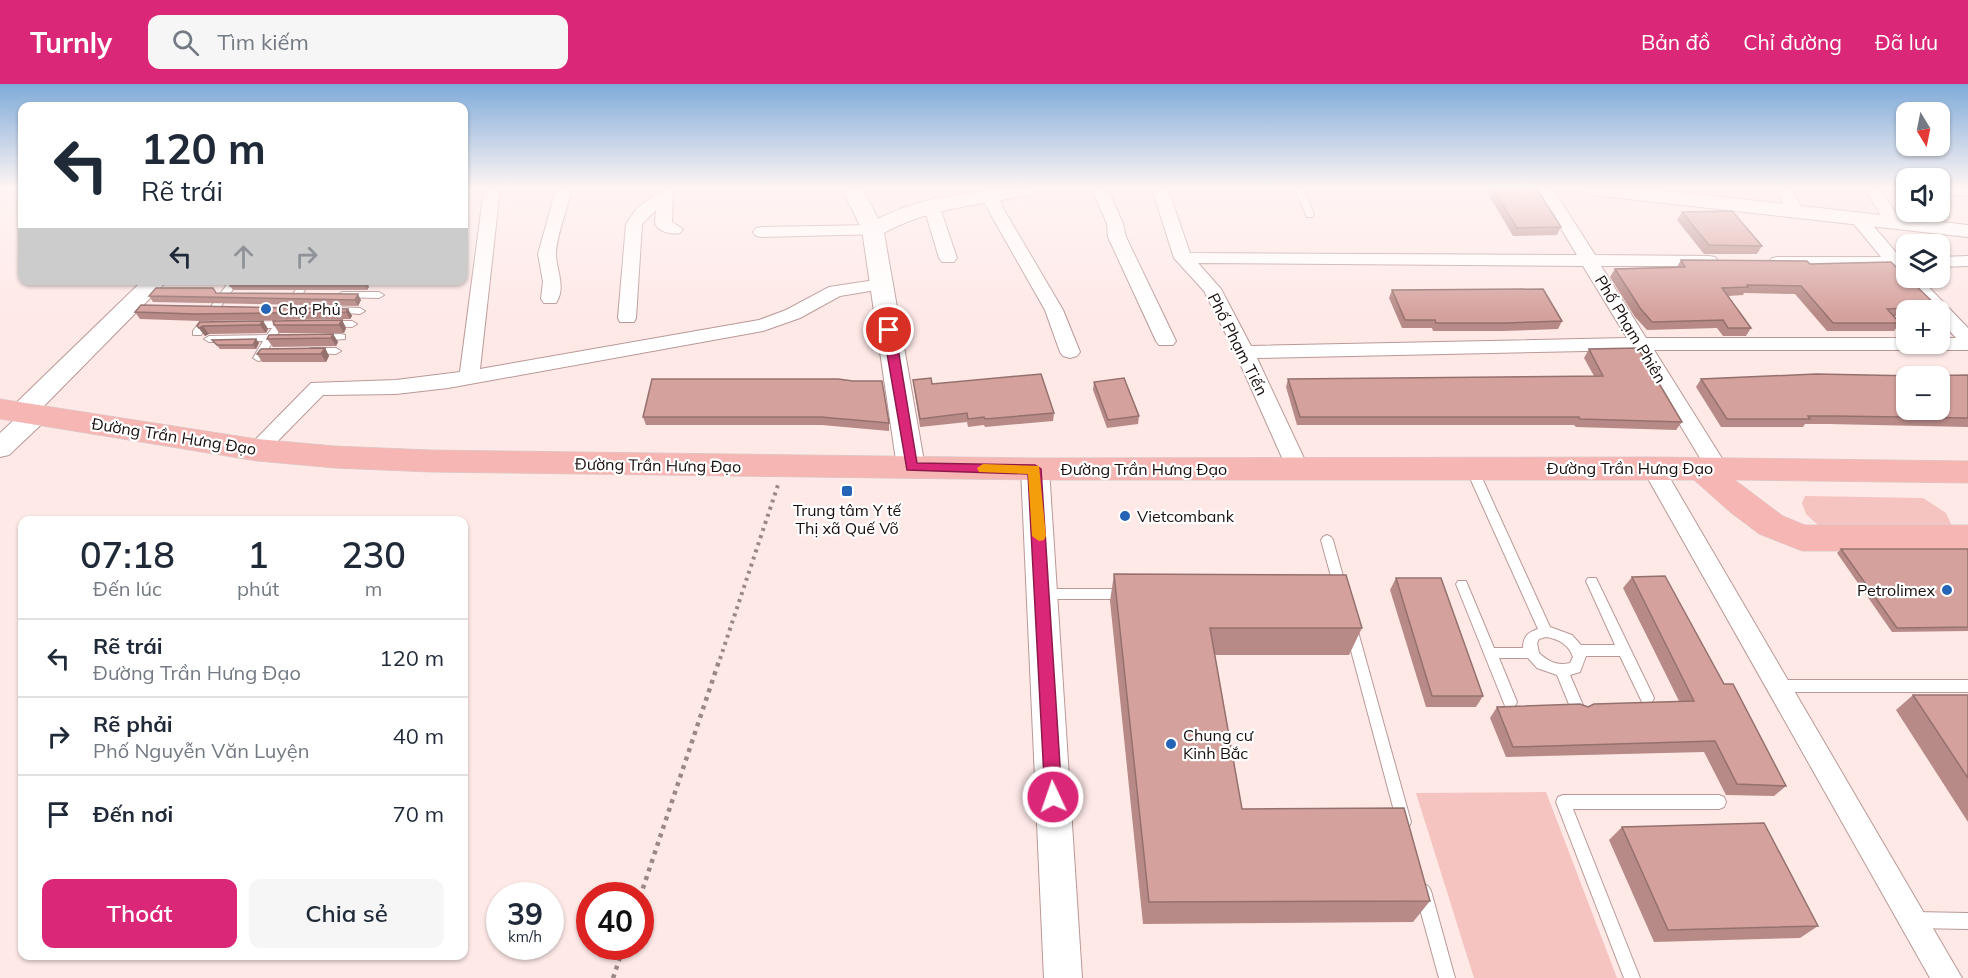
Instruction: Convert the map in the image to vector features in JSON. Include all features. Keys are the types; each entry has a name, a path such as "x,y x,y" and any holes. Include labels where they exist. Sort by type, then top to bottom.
{"highway":[{"name":"Đường Trần Hưng Đạo","path":"20,412 257,450 335,457 430,460 1035,469 1471,467 1968,472"},
{"path":"1709,468 1741,504 1771,525 1802,538 1968,538"}],"street":[{"path":"469,377 487,231"},
{"path":"550,299 552,282 547,254 553,231"},
{"path":"627,318 633,231"},
{"path":"762,232 833,231"},
{"path":"873,231 911,467"},
{"path":"939,231 948,258"},
{"path":"1008,231 1054,310 1070,352"},
{"path":"1116,231 1166,341"},
{"name":"Phố Phạm Tiến","path":"1174,231 1183,258 1212,289 1245,352 1298,469"},
{"name":"Phố Phạm Phiên","path":"1571,231 1640,344 1709,468"},
{"path":"1869,231 1896,260"},
{"path":"1183,258 1731,261"},
{"path":"1766,261 1896,269"},
{"path":"1950,262 1968,261"},
{"path":"257,450 318,388 396,387 469,377 763,325 793,314 835,291 882,284"},
{"path":"0,448 20,412 135,307 153,285"},
{"path":"1921,288 1968,342"},
{"path":"1245,352 1640,344 1968,342"},
{"path":"1653,468 1947,978"},
{"path":"1035,469 1063,978"}],"lane":[{"path":"264,354 291,295 303,285"},
{"path":"204,328 214,309 229,292"},
{"path":"291,295 308,295"},
{"path":"332,295 379,295"},
{"path":"283,310 300,310"},
{"path":"324,310 360,311"},
{"path":"235,325 300,324"},
{"path":"321,324 352,324"},
{"path":"306,338 341,337"},
{"path":"209,339 294,338"},
{"path":"304,351 336,351"},
{"path":"1471,467 1546,632"},
{"path":"1327,540 1342,603 1407,831"},
{"path":"1592,581 1647,698"},
{"path":"1462,584 1510,702"},
{"path":"1042,594 1140,594"},
{"path":"1546,632 1567,639 1578,651 1579,663 1575,668 1562,671 1545,667 1531,652 1529,643 1536,634 1546,632"},
{"path":"1578,651 1624,650"},
{"path":"1489,653 1531,652"},
{"path":"1562,671 1578,710"},
{"path":"1779,686 1968,686"},
{"path":"1632,978 1563,802 1719,802"},
{"path":"1419,877 1447,978"},
{"path":"1914,920 1968,921"}],"path":[{"path":"645,882 783,467"},
{"path":"614,978 620,960"}],"shaded area":[{"path":"1805,496 1923,498 1946,513 1951,524 1951,531 1822,529 1806,514 1802,503"},
{"path":"1546,792 1617,978 1474,978 1416,793"}],"building":[{"path":"1697,231 1749,231 1762,246 1709,245"},
{"path":"1681,260 1807,261 1810,264 1891,262 1896,267 1896,288 1918,288 1931,300 1896,300 1896,309 1887,309 1896,319 1896,323 1833,323 1801,286 1747,285 1748,287 1722,288 1751,328 1728,328 1723,320 1652,322 1640,308 1615,269 1685,267"},
{"path":"231,285 366,285 365,286"},
{"path":"156,288 213,288 216,293 358,294 355,300 149,296"},
{"path":"1543,289 1562,321 1436,323 1435,320 1405,320 1392,290"},
{"path":"141,305 348,309 346,312 195,314 135,312"},
{"path":"342,320 339,325 274,325 273,321"},
{"path":"263,321 260,325 203,326 199,328 197,326 200,322"},
{"path":"333,334 331,338 267,339 269,335"},
{"path":"256,339 253,345 217,345 212,340"},
{"path":"325,348 321,354 257,354 261,349"},
{"path":"1638,348 1682,422 1580,419 1579,417 1300,417 1288,379 1603,376 1589,349"},
{"path":"1041,374 1054,413 968,419 967,413 920,419 913,380 931,378 932,384"},
{"path":"1816,374 1896,376 1896,417 1808,416 1810,419 1727,419 1701,379"},
{"path":"1950,375 1968,375 1968,418 1950,418"},
{"path":"1124,378 1139,416 1108,420 1094,382"},
{"path":"652,379 882,381 889,423 821,417 643,417"},
{"path":"1841,549 1968,549 1968,627 1897,628"},
{"name":"Chung cư Kinh Bắc","path":"1114,574 1346,575 1362,628 1210,628 1242,809 1404,808 1430,901 1149,902"},
{"path":"1665,576 1724,684 1733,684 1786,786 1737,784 1715,741 1513,747 1497,707 1580,704 1588,707 1594,704 1694,701 1632,577"},
{"path":"1396,578 1441,578 1483,696 1432,696"},
{"path":"1913,695 1968,695 1968,778"},
{"path":"1764,823 1818,926 1668,930 1622,827"}],"slow traffic":[{"path":"983,468 1035,469 1039,536"}],"place":[{"name":"Chợ Phủ","path":"266,309"},
{"name":"Trung tâm Y tế Thị xã Quế Võ","path":"847,491"},
{"name":"Vietcombank","path":"1125,516"},
{"name":"Petrolimex","path":"1947,590"},
{"name":"Chung cư Kinh Bắc","path":"1171,744"}],"route":[{"path":"889,330 911,467 1035,469 1053,797"}]}
